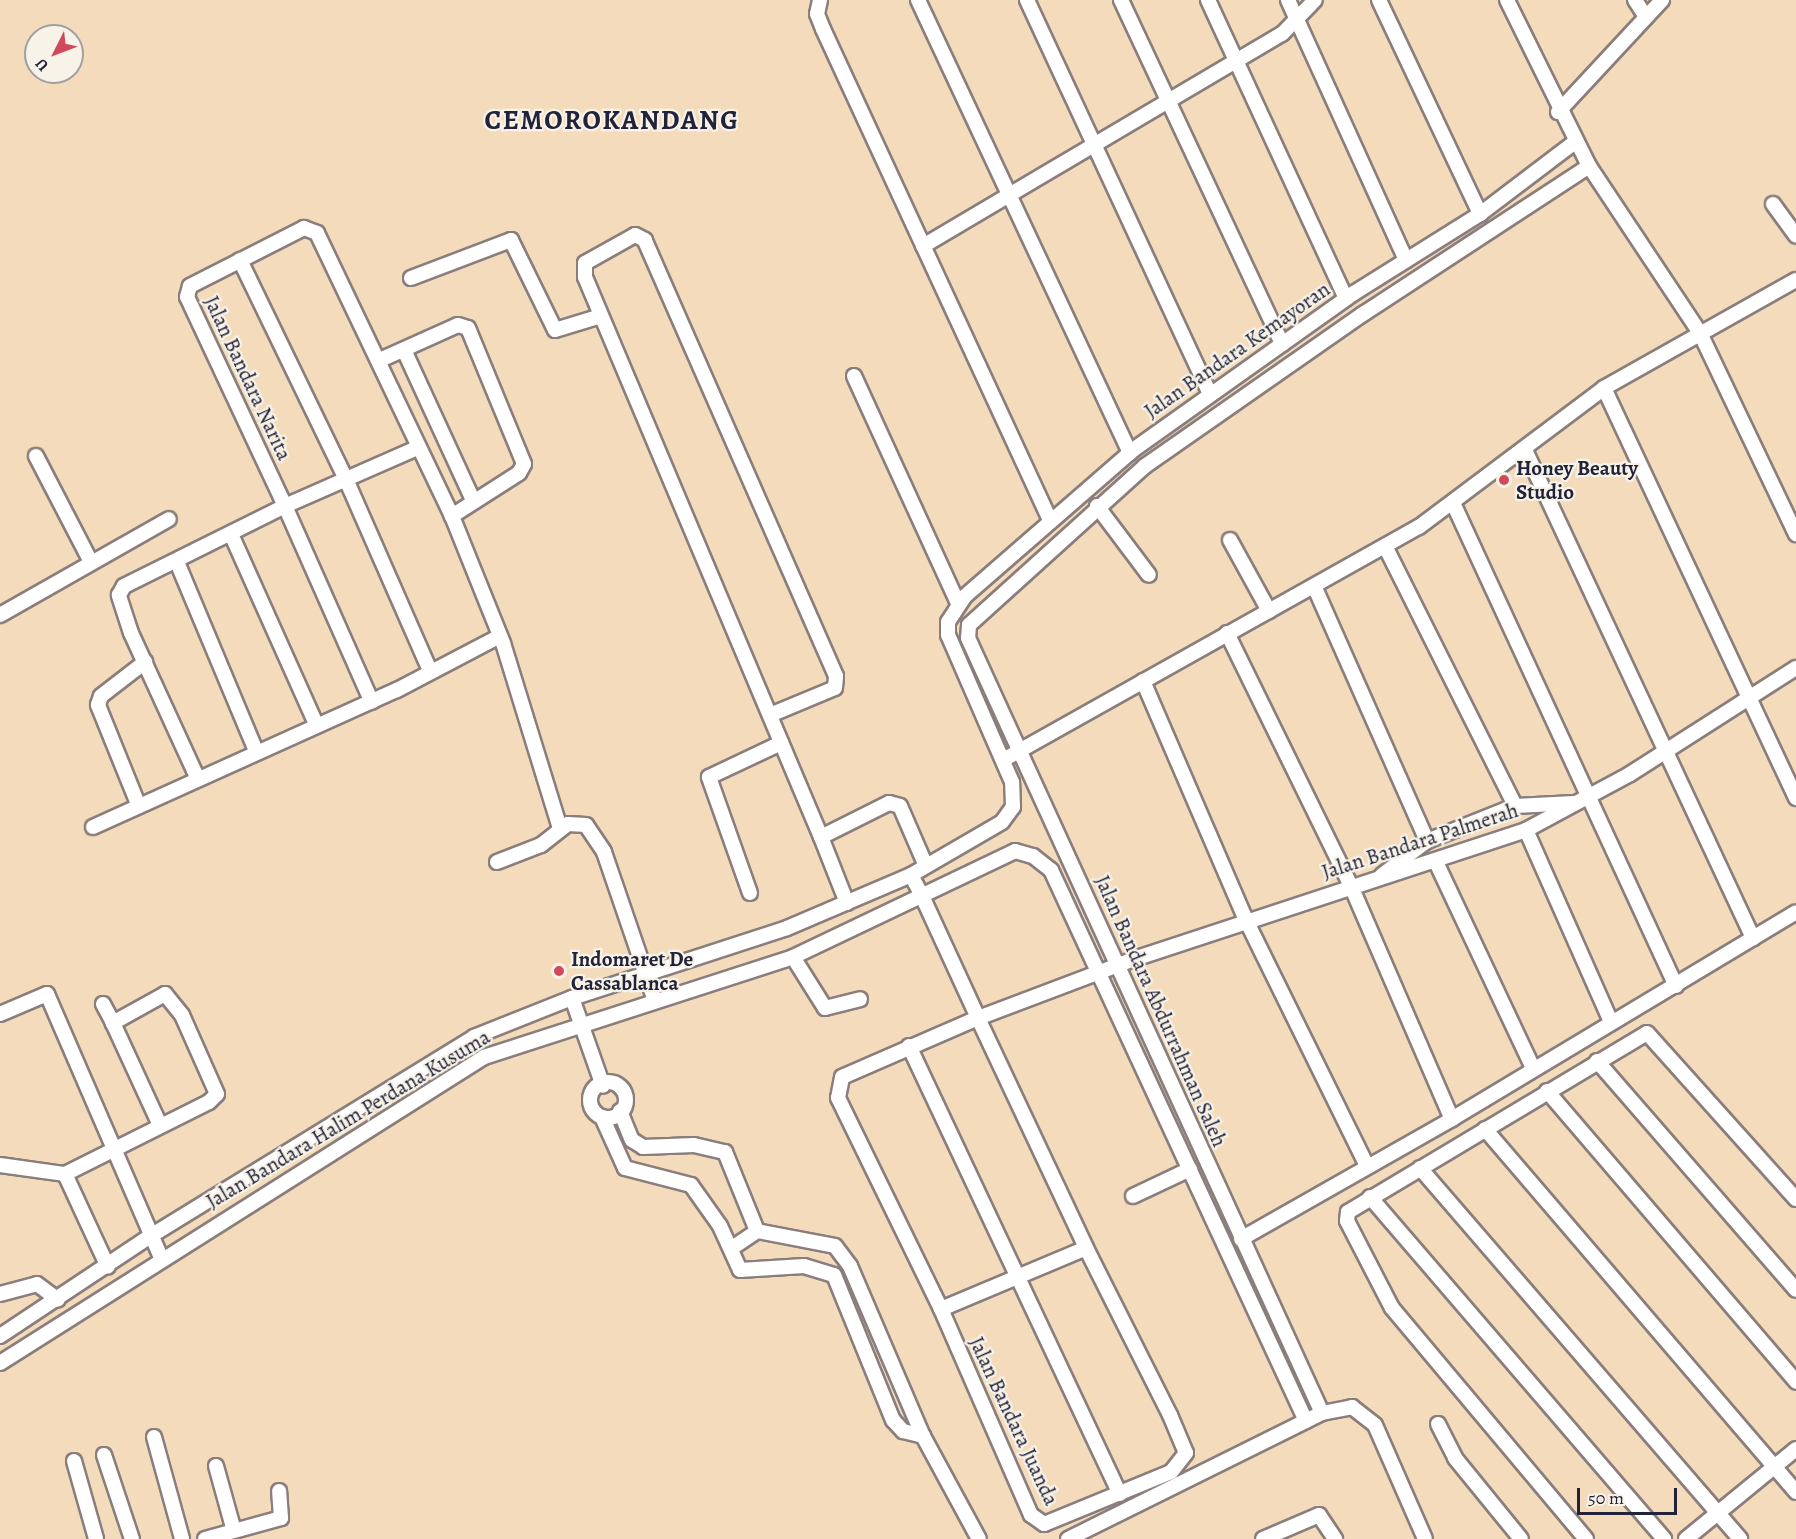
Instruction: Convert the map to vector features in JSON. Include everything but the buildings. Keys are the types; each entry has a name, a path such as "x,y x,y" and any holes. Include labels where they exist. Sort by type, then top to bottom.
{"street":[{"path":"820,0 817,14 823,29 1050,520"},
{"path":"918,0 1007,198 1130,453"},
{"path":"1027,0 1210,394"},
{"path":"1122,0 1166,102 1282,344"},
{"path":"1208,0 1346,299"},
{"path":"1288,0 1406,260"},
{"path":"923,246 1095,147 1298,22 1315,0"},
{"path":"1379,0 1480,214"},
{"path":"1507,0 1558,112 1575,142 1700,333 1796,534"},
{"path":"1635,0 1644,14"},
{"path":"1558,112 1644,14 1662,0"},
{"name":"Jalan Bandara Kemayoran","path":"948,622 958,603 1050,520 1130,453 1346,299 1480,214 1575,142"},
{"name":"Jalan Bandara Kemayoran","path":"969,625 1097,506 1295,361 1589,166"},
{"path":"1773,204 1796,236"},
{"name":"Jalan Bandara Narita","path":"285,506 187,297 194,282 304,228 314,230 380,360 417,448 452,516 502,639 560,828"},
{"path":"770,715 838,682 641,236 585,263 585,277 847,903"},
{"path":"411,278 511,240 555,330 601,316"},
{"path":"240,260 345,477 430,671"},
{"path":"969,625 948,622 948,634 1004,760 1019,749 1227,633 1315,588 1385,546 1453,503 1604,388 1796,280"},
{"path":"380,360 459,325 468,328 525,458 519,473 452,516"},
{"path":"404,350 474,502"},
{"path":"854,376 958,603"},
{"path":"1604,388 1796,798"},
{"path":"197,777 119,595 124,586 177,562 345,477 417,448"},
{"path":"1524,450 1753,938"},
{"path":"36,456 91,562"},
{"path":"1453,503 1676,986"},
{"path":"285,506 372,702"},
{"path":"1097,506 1149,575"},
{"path":"0,615 169,519"},
{"path":"231,534 317,726"},
{"path":"1230,540 1269,611"},
{"path":"1385,546 1515,806"},
{"path":"177,562 256,751"},
{"path":"1315,588 1427,841"},
{"name":"Jalan Bandara Abdurrahman Saleh","path":"969,625 968,638 1322,1413"},
{"path":"1227,633 1351,886 1452,1119"},
{"path":"93,827 197,777 372,702 430,671 502,639"},
{"path":"138,804 98,705 101,696 146,662"},
{"name":"Jalan Bandara Palmerah","path":"1099,973 1383,875 1436,862 1526,830 1665,751 1796,669"},
{"path":"1143,681 1247,922 1367,1166"},
{"path":"750,893 709,777 781,743"},
{"name":"Jalan Bandara Halim Perdana Kusuma","path":"0,1336 108,1267 149,1237 474,1037 572,998 645,976 847,903 911,875 1002,822 1014,801 1004,760"},
{"path":"821,837 898,802 926,866"},
{"path":"1383,875 1427,841 1515,806 1574,803"},
{"path":"497,862 540,845 560,828 577,822 598,839 655,1001"},
{"path":"1526,830 1611,1022"},
{"name":"Jalan Bandara Halim Perdana Kusuma","path":"0,1363 161,1257 484,1057 584,1028 655,1001 793,957 1008,853 1033,856 1051,870"},
{"path":"1051,870 1070,862"},
{"path":"1436,862 1533,1068"},
{"name":"Jalan Bandara Abdurrahman Saleh","path":"1051,870 1306,1421"},
{"name":"Jalan Bandara Juanda","path":"911,875 922,896 978,1018 1086,1248 1186,1452 1171,1472 1046,1524 1037,1522 941,1309 838,1098 842,1077 978,1018 1099,973"},
{"path":"1241,1239 1452,1119 1533,1068 1676,986 1796,912"},
{"path":"793,957 825,1008 860,999"},
{"path":"0,1014 47,994 111,1151 149,1237 161,1257"},
{"path":"0,1165 65,1174 213,1099 217,1086 168,995 113,1023"},
{"path":"572,998 603,1086"},
{"path":"103,1004 160,1125"},
{"path":"1586,1539 1392,1308 1347,1221 1351,1209 1597,1061 1649,1033 1796,1199"},
{"path":"909,1046 1120,1494"},
{"path":"1597,1061 1796,1290"},
{"path":"602,1117 620,1111 628,1099 625,1089 603,1086"},
{"path":"603,1086 588,1103 602,1117 625,1168 687,1182 732,1248 737,1268 745,1272 804,1266 834,1275 850,1266"},
{"path":"1547,1091 1796,1382"},
{"path":"620,1111 632,1140 643,1147 694,1145 725,1152 757,1231"},
{"path":"1485,1129 1796,1492"},
{"path":"1420,1168 1740,1539"},
{"path":"1133,1196 1190,1170"},
{"path":"65,1174 108,1267"},
{"path":"1370,1197 1664,1539"},
{"path":"732,1248 757,1231 828,1241 850,1266 923,1436 979,1539"},
{"path":"941,1309 1086,1248"},
{"path":"834,1275 893,1420 903,1431 923,1436"},
{"path":"0,1294 37,1284 58,1299"},
{"path":"1068,1539 1322,1413 1352,1407 1370,1419 1425,1539"},
{"path":"1438,1424 1455,1458 1521,1539"},
{"path":"154,1437 182,1539"},
{"path":"1686,1539 1796,1449"},
{"path":"104,1455 132,1539"},
{"path":"74,1461 96,1539"},
{"path":"216,1466 234,1531"},
{"path":"205,1539 281,1518 279,1491"},
{"path":"1263,1539 1319,1515 1335,1539"}],"place":[{"name":"Honey Beauty Studio","path":"1504,480"},
{"name":"Indomaret De Cassablanca","path":"559,971"}],"district":[{"name":"CEMOROKANDANG","path":"612,121"}]}
